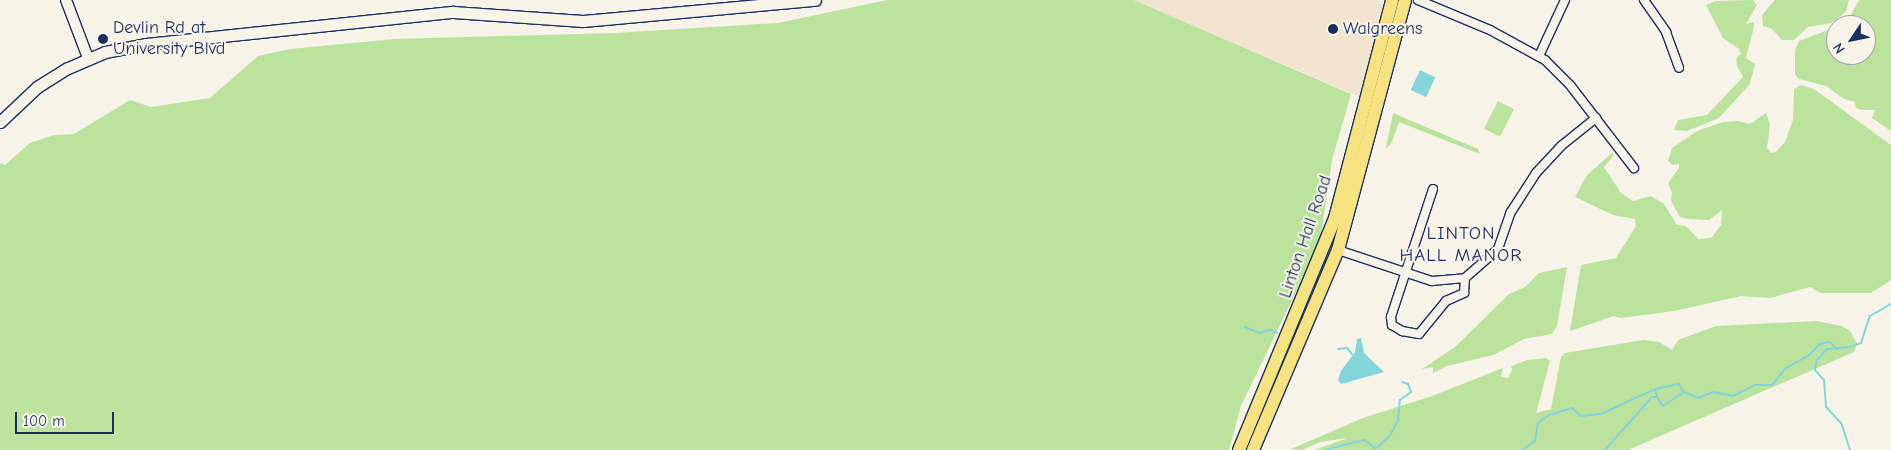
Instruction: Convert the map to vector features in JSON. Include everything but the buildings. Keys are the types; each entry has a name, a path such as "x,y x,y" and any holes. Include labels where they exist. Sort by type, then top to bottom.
{"main road":[{"path":"0,122 37,87 88,58 146,44 453,12 583,20 815,0"},
{"name":"Linton Hall Road","path":"1239,450 1335,218 1392,0"},
{"name":"Linton Hall Road","path":"1253,450 1338,250 1405,0"}],"street":[{"path":"66,0 88,58"},
{"path":"1418,0 1490,30 1540,56 1556,70 1634,168"},
{"path":"1540,56 1565,0"},
{"path":"1644,0 1666,32 1679,68"},
{"path":"1338,250 1406,273 1443,282 1465,278 1498,249 1511,212 1536,173 1561,146 1596,118"},
{"path":"1433,188 1391,321 1395,328 1412,335 1422,331 1446,301 1464,293 1465,278"}],"shaded area":[{"path":"1134,0 1380,0 1383,7 1360,97"}],"green space":[{"path":"887,0 1134,0 1351,94 1332,160 1320,242 1241,406 1229,450 0,450 0,163 5,165 30,143 54,135 74,134 130,100 151,107 210,98 258,56 290,49 394,39 615,33 778,23"},
{"path":"1753,0 1757,5 1746,24 1754,22 1746,58 1755,64 1750,84 1719,118 1687,131 1674,130 1678,120 1707,115 1743,77 1737,66 1736,58 1741,54 1739,49 1723,38 1706,5 1716,1"},
{"path":"1775,0 1849,0 1846,11 1842,15 1826,15 1826,24 1808,27 1794,40 1782,40 1772,29 1763,26 1762,15"},
{"path":"1859,0 1891,0 1891,131 1872,118 1875,110 1856,108 1855,102 1844,99 1826,86 1799,79 1795,74 1795,50 1799,41 1826,31 1826,65 1876,65 1876,15 1851,15"},
{"path":"1801,85 1814,89 1891,145 1891,280 1871,293 1821,293 1810,287 1770,298 1741,296 1674,311 1621,318 1614,316 1570,331 1581,265 1616,258 1636,226 1635,219 1613,215 1575,197 1587,175 1612,153 1614,155 1604,167 1621,193 1633,201 1651,196 1664,204 1677,225 1686,226 1698,239 1711,238 1721,225 1722,210 1709,220 1688,219 1680,217 1671,201 1672,193 1668,183 1679,168 1679,164 1673,165 1668,161 1672,148 1697,131 1723,122 1738,121 1750,124 1766,113 1770,125 1767,148 1771,153 1776,152 1785,142 1793,120 1794,89"},
{"path":"1498,101 1514,109 1500,137 1484,129"},
{"path":"1393,113 1478,149 1480,154 1399,122 1391,144 1386,148"},
{"path":"1567,267 1557,326 1552,334 1524,339 1493,355 1447,366 1433,373 1433,367 1422,369 1455,347 1509,294 1525,287 1539,273"},
{"path":"1816,321 1842,326 1850,331 1857,343 1854,352 1628,450 1314,450 1348,438 1320,442 1302,450 1291,449 1363,418 1432,396 1503,368 1501,377 1508,378 1512,370 1511,366 1527,360 1546,358 1550,361 1536,413 1551,409 1561,357 1565,353 1643,340 1659,342 1672,350 1678,340 1716,326"}],"water":[{"path":"1420,70 1435,77 1426,97 1411,90"},
{"path":"1361,338 1364,353 1384,372 1341,384 1338,380 1341,371 1355,352 1357,339"}],"waterway":[{"path":"1850,450 1841,423 1826,407 1824,380 1815,370 1817,360 1827,349 1850,347 1861,343 1870,316 1891,304"},
{"path":"1245,327 1259,333 1270,330 1277,333"},
{"path":"1605,450 1652,397 1657,397 1663,406 1684,392 1698,398 1713,392 1733,396 1755,385 1772,385 1786,368 1809,355 1820,344 1830,342 1837,349"},
{"path":"1338,349 1347,348 1352,354"},
{"path":"1374,450 1389,437 1398,421 1400,400 1411,392 1408,384 1402,382"},
{"path":"1655,389 1679,384 1683,391"},
{"path":"1522,450 1535,441 1538,423 1549,415 1572,408 1581,416 1601,414 1655,389 1657,397"},
{"path":"1326,450 1364,440 1375,448"}],"place":[{"name":"Walgreens","path":"1333,29"},
{"name":"Devlin Rd at University Blvd","path":"103,39"}],"district":[{"name":"LINTON HALL MANOR","path":"1461,245"}]}
